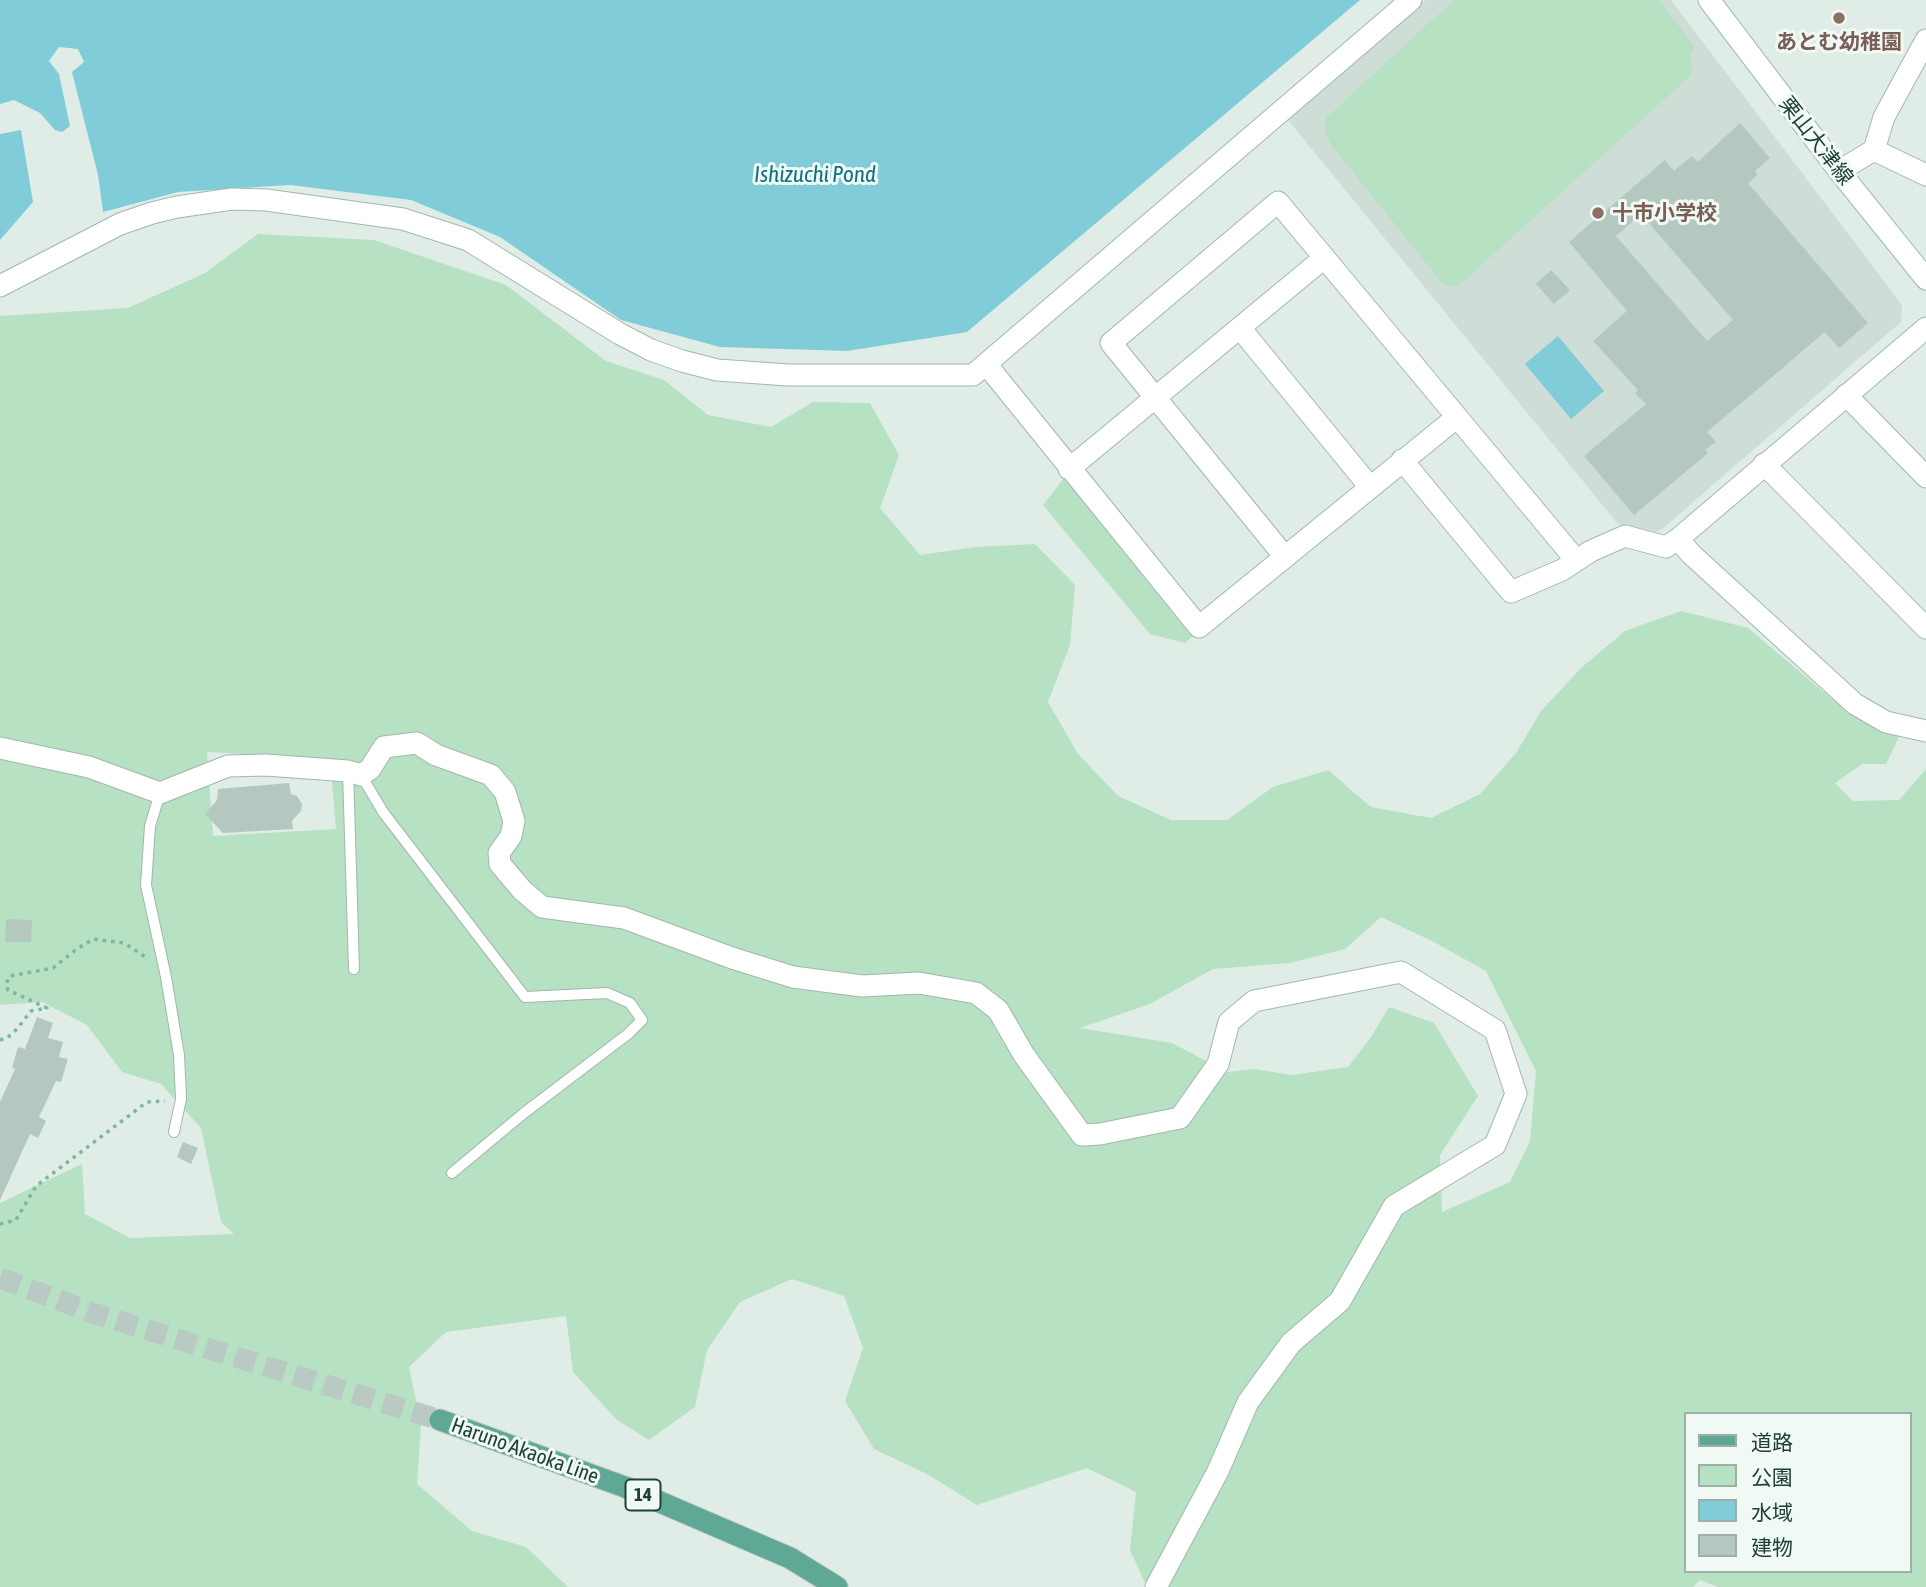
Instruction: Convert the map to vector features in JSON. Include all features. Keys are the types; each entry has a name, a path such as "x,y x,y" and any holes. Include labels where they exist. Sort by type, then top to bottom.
{"main road":[{"name":"Haruno Akaoka Line","path":"440,1420 625,1487 790,1558 837,1587"}],"street":[{"path":"0,286 120,224 152,213 232,199 266,200 403,219 468,240 620,334 651,350 717,370 788,376 973,375 1411,0"},
{"name":"栗山大津線","path":"1709,0 1839,171 1926,279"},
{"path":"1839,171 1874,150 1884,117 1926,40"},
{"path":"1874,150 1926,175"},
{"path":"1285,557 1111,342 1278,202 1576,561"},
{"path":"1069,469 1324,258"},
{"path":"1240,328 1370,487"},
{"path":"1402,460 1511,592 1562,570 1591,551 1625,536 1666,547 1926,328"},
{"path":"986,364 1199,626 1457,416"},
{"path":"1846,395 1926,477"},
{"path":"1764,464 1926,628"},
{"path":"1678,539 1691,554 1855,704 1886,722 1926,731"},
{"path":"0,748 89,767 160,793 228,766 267,765 354,773 370,769 384,747 417,743 436,755 491,775 505,792 514,821 511,836 499,853 500,864 522,890 542,907 624,918 732,958 793,977 862,986 919,983 976,993 998,1010 1024,1055 1082,1135 1180,1118 1218,1064 1228,1021 1254,1001 1401,972 1495,1030 1516,1094 1495,1146 1394,1206 1340,1301 1291,1343 1248,1402 1218,1471 1156,1587"}],"lane":[{"path":"354,773 354,969"},
{"path":"354,773 525,997 607,993 630,1003 642,1020 628,1034 524,1112 452,1173"},
{"path":"160,793 150,826 146,885 166,977 178,1055 181,1099 174,1132"}],"path":[{"path":"0,1040 7,1038 17,1029 31,1011 47,1007 8,990 6,984 10,976 53,968 76,948 93,939 124,943 150,960 166,977"},
{"path":"0,1224 16,1220 36,1186 147,1102 181,1099"}],"shaded area":[{"name":"十市小学校","path":"1426,0 1671,0 1902,305 1901,322 1662,529 1652,534 1618,524 1288,120"}],"green space":[{"path":"1454,0 1659,0 1695,47 1690,56 1693,69 1689,77 1457,287 1446,285 1439,279 1331,145 1325,132 1326,118"},
{"path":"258,234 374,240 506,285 606,361 664,380 708,415 771,427 813,402 870,403 899,455 880,508 920,555 976,547 1035,544 1075,585 1070,645 1048,702 1078,754 1118,796 1171,820 1227,820 1273,787 1328,770 1371,807 1431,818 1480,794 1516,753 1541,711 1581,668 1625,631 1681,611 1748,628 1845,710 1899,737 1886,764 1862,764 1835,783 1853,801 1899,800 1926,769 1926,1587 1718,1587 1700,1580 1693,1587 1147,1587 1130,1550 1136,1492 1087,1468 977,1505 927,1474 874,1449 845,1401 863,1348 844,1296 792,1279 740,1302 707,1350 695,1407 649,1440 617,1420 573,1372 566,1316 446,1332 409,1367 421,1425 417,1484 472,1531 526,1547 568,1587 0,1587 0,1203 82,1164 85,1214 130,1238 234,1234 221,1222 201,1128 161,1084 122,1072 87,1025 42,1002 0,1005 0,316 128,308 205,273","holes":["207,752 330,759 336,829 213,836","1381,917 1486,971 1536,1071 1530,1141 1510,1182 1442,1212 1440,1155 1478,1096 1434,1023 1389,1007 1348,1067 1292,1075 1254,1069 1227,1072 1172,1043 1080,1028 1150,1004 1213,969 1290,963 1345,949"]},
{"path":"1064,478 1192,637 1185,643 1150,634 1043,505"}],"water":[{"name":"Ishizuchi Pond","path":"0,0 1360,0 967,332 847,351 720,347 621,320 500,237 411,200 290,185 178,192 103,212 98,175 72,72 84,62 78,49 59,47 49,61 59,74 70,126 62,132 55,130 40,113 14,100 0,104"},
{"path":"21,130 33,202 0,240 0,134"},
{"path":"1558,336 1604,391 1571,419 1525,364"}],"building":[{"path":"1740,123 1770,158 1755,171 1757,175 1748,183 1868,323 1839,348 1825,332 1707,432 1716,442 1705,450 1708,453 1634,515 1584,456 1646,404 1635,393 1638,390 1593,341 1627,311 1569,242 1665,160 1674,171 1692,156 1698,162","holes":["1641,214 1733,320 1707,341 1616,236"]},
{"path":"1551,270 1570,290 1554,304 1536,284"},
{"path":"289,783 291,794 297,796 302,804 301,811 292,821 293,829 223,833 205,814 217,800 218,789"},
{"path":"6,919 32,920 31,942 5,942"},
{"path":"37,1017 53,1023 48,1038 63,1042 59,1057 68,1059 61,1082 56,1081 39,1117 46,1121 38,1138 30,1134 0,1200 0,1102 15,1069 12,1068 18,1047 25,1049"},
{"path":"183,1142 198,1148 191,1164 177,1157"}],"tunnel":[{"path":"0,1278 93,1313 440,1420"}],"place":[{"name":"あとむ幼稚園","path":"1839,18"},
{"name":"十市小学校","path":"1598,213"}]}
